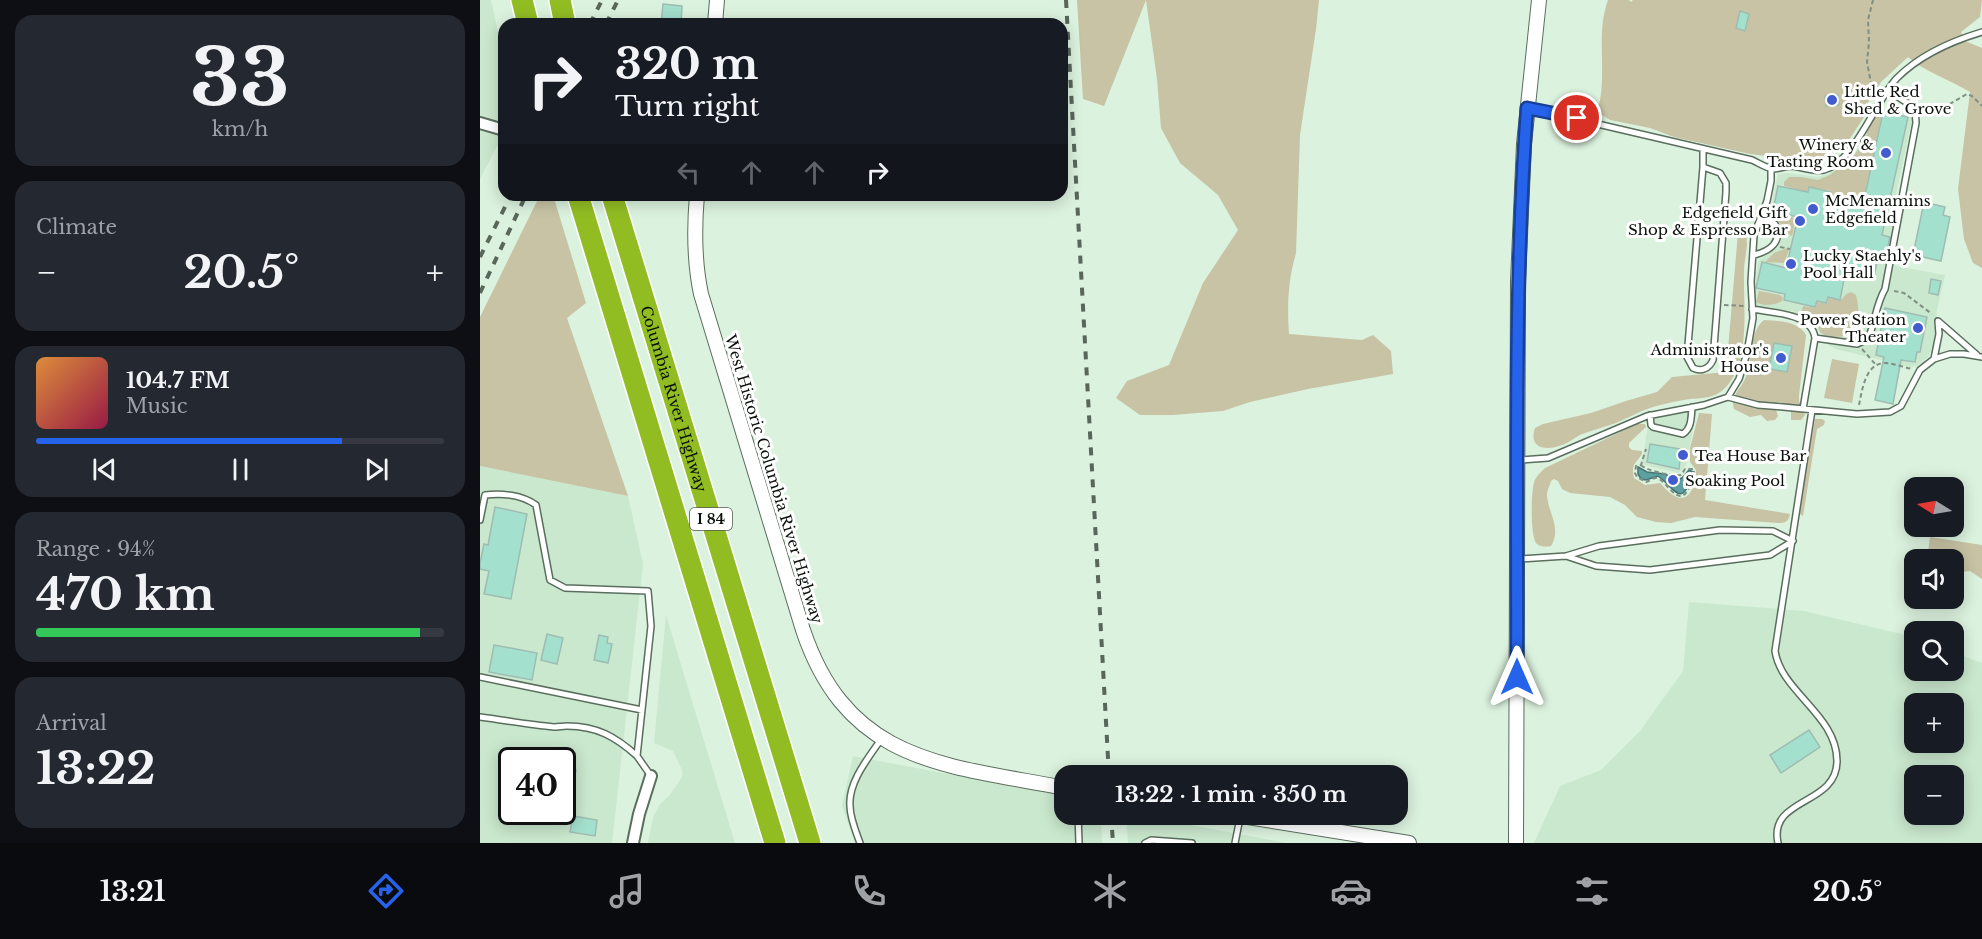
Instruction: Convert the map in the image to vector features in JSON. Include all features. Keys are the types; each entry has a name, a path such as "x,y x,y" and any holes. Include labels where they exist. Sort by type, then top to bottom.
{"highway":[{"path":"522,0 526,18"},
{"path":"560,0 564,18"},
{"name":"I 84","path":"580,201 775,843"},
{"name":"Columbia River Highway","path":"614,201 810,843"}],"street":[{"path":"715,18 717,0"},
{"path":"1516,843 1518,281 1527,108 1539,0"},
{"path":"480,123 498,128"},
{"name":"West Historic Columbia River Highway","path":"697,201 694,240 701,294 806,639 814,660 832,691 856,718 885,740 908,753 942,764 1054,786"},
{"path":"633,843 639,813 651,776"},
{"path":"1284,825 1353,839 1408,843"}],"lane":[{"path":"1527,108 1752,160 1771,169 1792,166 1816,171 1825,170 1834,165 1853,145 1886,92 1898,78 1930,54 1948,44 1982,32"},
{"path":"1815,338 1857,344 1868,339 1880,298 1885,289 1916,123 1915,108 1886,92"},
{"path":"1703,149 1687,357 1690,365 1697,370 1708,367 1713,360 1726,183 1720,173 1703,167"},
{"path":"1518,460 1548,458 1650,415 1718,402 1728,397 1744,367 1752,327 1751,282 1754,235 1762,216 1771,181 1771,169"},
{"path":"1754,255 1771,249 1778,236 1775,224 1762,216"},
{"path":"1752,309 1802,319 1815,330 1803,409"},
{"path":"1932,314 1980,356"},
{"path":"1934,359 1939,334 1938,321"},
{"path":"1728,397 1758,405 1857,414 1890,412 1896,410 1906,397 1920,370 1934,359 1950,354 1980,356"},
{"path":"1650,415 1653,427 1683,434 1690,425 1692,408"},
{"path":"1778,843 1777,826 1782,816 1826,788 1832,781 1837,763 1833,742 1825,725 1780,669 1777,661 1776,642 1812,410"},
{"path":"480,520 485,495 497,494 527,499 536,505 550,580 565,588 648,591 651,626 637,756"},
{"path":"1517,559 1566,556 1599,546 1719,530 1773,531 1793,542"},
{"path":"1566,556 1596,566 1650,570 1770,555 1793,542"},
{"path":"480,677 642,710"},
{"path":"480,717 555,727 587,728 611,735 637,756 651,776"},
{"path":"860,843 849,806 854,784 885,740"},
{"path":"1078,825 1079,843"},
{"path":"1234,843 1235,825"},
{"path":"1145,843 1151,840 1192,843"}],"path":[{"path":"1873,0 1868,20 1867,62 1871,83 1886,92"},
{"path":"1943,108 1967,94 1982,106"},
{"path":"1723,226 1747,232"},
{"path":"1780,247 1790,249"},
{"path":"1885,289 1904,293 1932,314"},
{"path":"1717,304 1745,306"},
{"path":"1857,344 1875,365"},
{"path":"1857,414 1866,378 1875,365 1883,363 1920,370"},
{"path":"1641,465 1647,449"},
{"path":"1641,465 1647,470 1678,476 1685,469 1691,468 1695,471 1688,491 1682,495 1672,493 1658,478"},
{"path":"1641,465 1636,466 1637,477 1646,482 1658,478"},
{"path":"1658,478 1659,471"}],"shaded area":[{"path":"480,0 491,0 498,32 498,144 480,179"},
{"path":"1077,0 1146,0 1104,106 1083,99"},
{"path":"1146,0 1319,0 1300,135 1296,253 1289,293 1289,334 1362,340 1373,335 1391,351 1393,374 1308,389 1250,402 1223,411 1140,415 1116,398 1127,381 1169,365 1203,283 1238,230 1218,195 1180,163 1161,128"},
{"path":"1608,0 1629,0 1631,2 1633,0 1982,0 1980,17 1961,32 1965,41 1982,48 1982,268 1973,263 1964,239 1958,189 1970,92 1922,67 1908,57 1881,82 1867,104 1868,111 1845,146 1834,156 1813,162 1750,154 1674,137 1650,128 1610,120 1598,109 1602,82 1602,27"},
{"path":"1878,108 1913,115 1890,223 1893,224 1885,264 1945,275 1937,310 1935,345 1928,357 1917,366 1910,367 1836,349 1828,345 1814,323 1806,317 1793,311 1755,306 1754,292 1758,261 1778,247 1782,239 1781,232 1770,211 1778,174 1818,177 1828,174 1859,147 1867,126"},
{"path":"1877,111 1882,114 1866,187 1873,190 1870,201 1864,200 1861,207 1853,206 1849,200 1831,196 1831,191 1809,187 1807,192 1784,186 1784,182 1789,177 1818,180 1830,175 1856,153 1866,139 1868,127"},
{"path":"537,201 555,201 586,303 567,318 628,496 480,466 480,317"},
{"path":"1775,214 1796,218 1792,236 1784,232"},
{"path":"1738,233 1746,235 1747,239 1744,271 1743,346 1735,375 1727,386 1710,397 1665,404 1641,411 1616,423 1582,434 1556,447 1545,448 1536,444 1533,435 1535,428 1543,424 1591,413 1657,392 1672,377 1726,372"},
{"path":"1787,248 1789,250 1784,263 1765,262 1774,253"},
{"path":"1759,291 1780,295 1783,298 1782,301 1769,305 1759,304 1756,302"},
{"path":"1851,292 1856,295 1858,317 1857,324 1849,334 1834,337 1825,335 1820,332 1815,321 1801,313 1803,306 1816,308 1817,302 1827,304 1828,298 1841,300"},
{"path":"1764,320 1793,324 1803,330 1806,335 1799,395 1805,415 1801,420 1791,420 1791,406 1780,402 1771,404 1778,416 1775,420 1767,421 1761,415 1750,417 1734,409 1734,397 1748,372 1753,339 1759,325"},
{"path":"1832,359 1859,364 1852,403 1824,398"},
{"path":"1697,409 1686,465 1679,473 1644,465 1641,460 1649,418"},
{"path":"1699,413 1712,414 1705,500 1790,514 1786,522 1695,517 1671,523 1656,522 1637,517 1625,505 1610,497 1570,493 1562,489 1558,481 1554,479 1551,481 1547,495 1555,527 1554,539 1551,546 1537,544 1533,533 1532,505 1534,483 1538,475 1545,468 1637,424 1645,424 1646,427 1629,443 1632,450 1642,451 1633,467 1634,478 1645,485 1660,483 1667,491 1680,498 1689,494 1695,480 1696,470 1690,462 1690,448"},
{"path":"1815,419 1825,421 1824,425 1817,429 1803,516 1799,510"},
{"path":"480,466 628,496 643,564 612,843 480,843"},
{"path":"1930,537 1982,545 1982,579 1970,571 1964,572 1964,549 1928,549"},
{"path":"1689,602 1804,611 1904,635 1904,681 1964,681 1964,656 1982,663 1982,843 1534,843 1560,786 1601,770 1640,731 1683,671"},
{"path":"666,615 735,843 648,843 653,817 660,804 669,796 682,777 682,770 673,751 654,743"},
{"path":"853,756 1054,794 1054,825 1101,825 1102,843 855,843 842,806"},
{"path":"1127,825 1190,825 1286,843 1128,843"}],"water":[{"name":"Soaking Pool","path":"1638,467 1647,472 1665,474 1676,480 1682,478 1689,470 1693,472 1682,494 1658,476 1646,480 1641,479"}],"building":[{"path":"663,4 682,6 681,18 662,18"},
{"path":"1740,11 1749,14 1745,31 1736,28"},
{"name":"Little Red Shed & Grove","path":"1838,95 1839,105 1826,106 1825,96"},
{"name":"McMenamins Edgefield","path":"1883,112 1908,117 1882,235 1890,237 1884,263 1877,262 1874,276 1854,271 1853,276 1845,274 1840,300 1828,297 1826,303 1817,301 1815,307 1784,300 1785,294 1756,288 1762,262 1786,268 1798,217 1773,211 1778,186 1808,192 1809,187 1831,192 1830,197 1863,204"},
{"path":"1924,202 1945,207 1943,215 1950,217 1941,261 1913,255"},
{"path":"1931,279 1941,281 1938,295 1929,293"},
{"path":"1885,308 1927,317 1920,352 1917,352 1915,362 1901,360 1893,404 1875,400 1884,357 1876,355"},
{"name":"Administrator's House","path":"1774,343 1792,346 1787,372 1769,369"},
{"path":"1650,444 1687,450 1684,461 1680,461 1679,469 1647,462"},
{"path":"495,507 527,514 511,599 484,594 489,571 480,569 480,563 484,544 488,545"},
{"path":"547,634 563,638 557,664 541,660"},
{"path":"599,635 608,637 607,643 612,644 608,663 594,660"},
{"path":"494,645 537,653 532,680 489,672"},
{"path":"1809,730 1820,747 1781,773 1770,755"},
{"path":"576,816 597,820 595,836 570,832 571,825 576,825"}],"railway":[{"path":"593,18 602,0"},
{"path":"609,18 618,0"},
{"path":"1066,0 1067,18"},
{"path":"1068,36 1108,765"},
{"path":"480,257 508,201"},
{"path":"480,293 523,201"},
{"path":"1112,825 1113,843"}],"place":[{"name":"Little Red Shed & Grove","path":"1832,100"},
{"name":"Winery & Tasting Room","path":"1886,153"},
{"name":"McMenamins Edgefield","path":"1813,209"},
{"name":"Edgefield Gift Shop & Espresso Bar","path":"1800,221"},
{"name":"Lucky Staehly's Pool Hall","path":"1791,264"},
{"name":"Power Station Theater","path":"1918,328"},
{"name":"Administrator's House","path":"1781,358"},
{"name":"Tea House Bar","path":"1683,455"},
{"name":"Soaking Pool","path":"1673,480"}],"route":[{"path":"1517,677 1518,281 1527,108 1577,118"}]}
